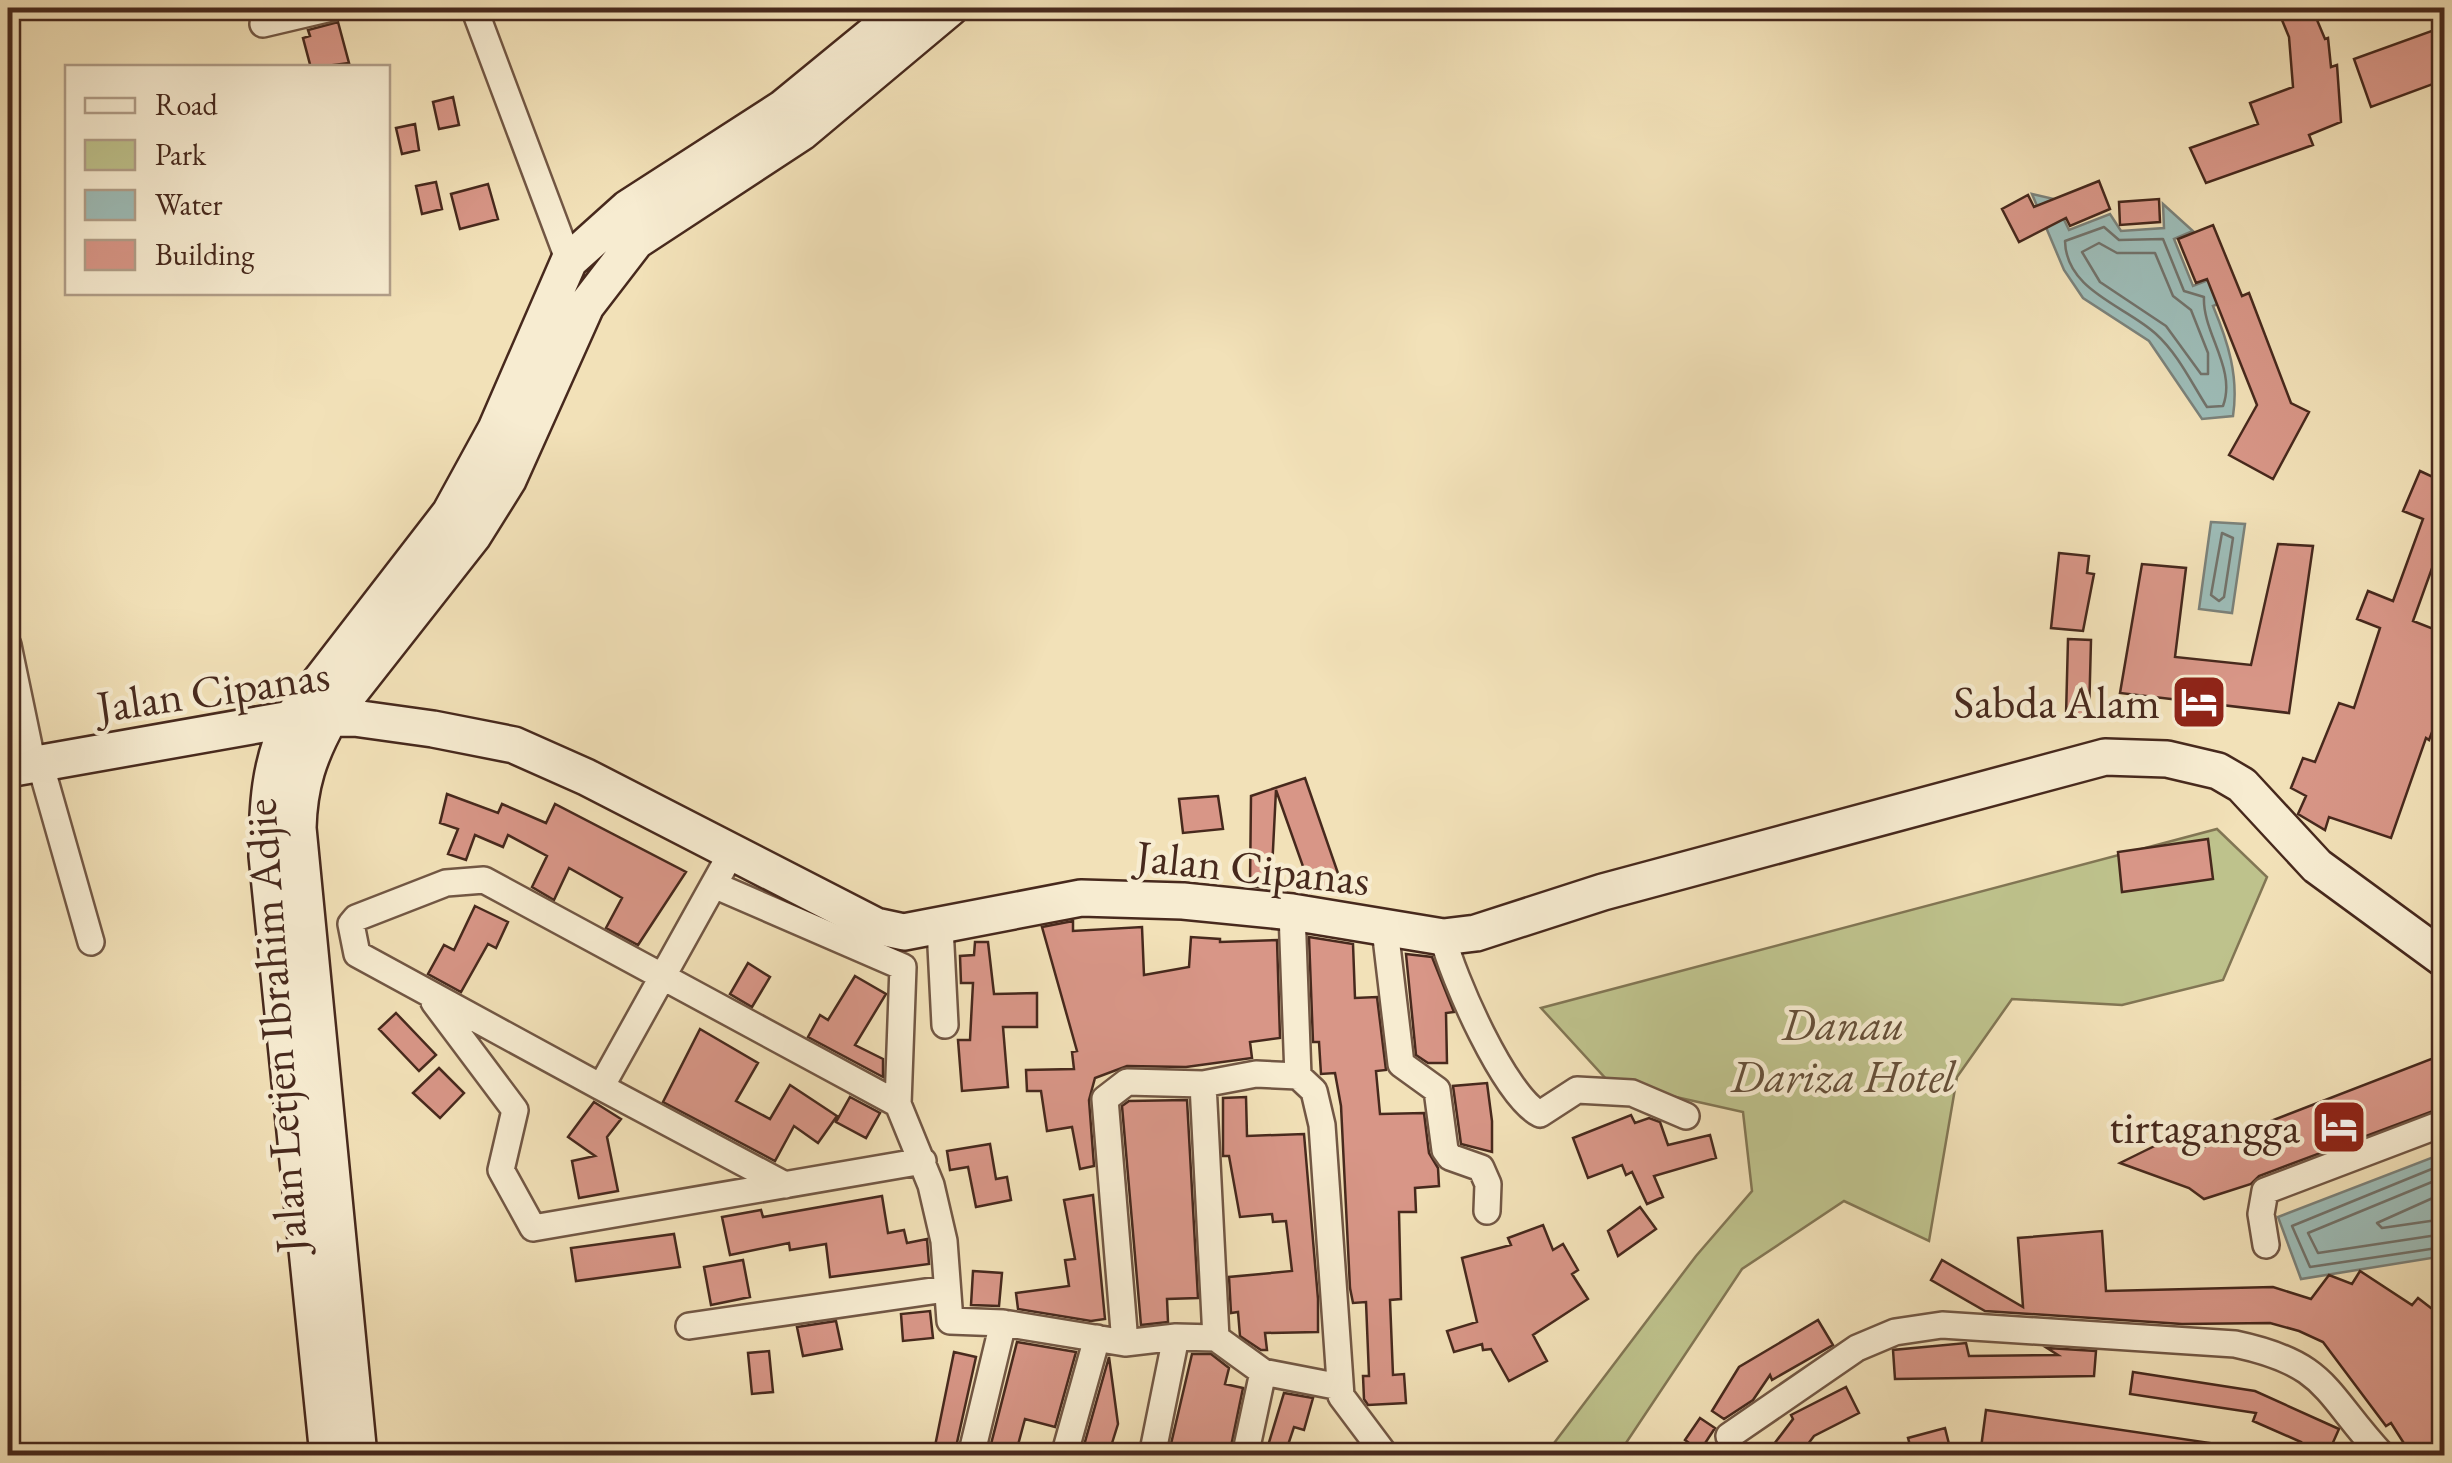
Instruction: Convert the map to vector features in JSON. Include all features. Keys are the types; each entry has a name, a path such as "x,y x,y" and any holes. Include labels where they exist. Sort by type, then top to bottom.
{"street":[{"path":"262,24 331,8"},
{"path":"474,8 570,261"},
{"name":"Jalan Letjen Ibrahim Adjie","path":"328,1456 267,856 271,776 290,720 450,513 496,429 570,261 628,208 792,120 904,8"},
{"name":"Jalan Letjen Ibrahim Adjie","path":"359,1456 298,828 302,775 330,718 473,536 516,464 586,306 609,273 636,242 792,120 950,8"},
{"path":"8,644 27,766 91,942"},
{"name":"Jalan Cipanas","path":"27,766 290,720 374,719 514,745 732,850 876,926 904,932 1081,898 1182,900 1292,912 1442,937 1476,933 1602,892 2104,757 2166,759 2218,770 2242,786 2318,866 2444,959"},
{"path":"600,1087 732,850"},
{"path":"786,1186 357,954 352,924 356,918 446,883 484,880 898,1104"},
{"path":"714,885 902,968 898,1104 923,1161 944,1241 950,1321 1003,1324 1124,1343 1176,1336 1216,1338 1263,1372 1340,1387"},
{"path":"1292,912 1298,1076"},
{"path":"940,927 945,1025"},
{"path":"1385,929 1401,1064 1437,1090 1444,1150 1450,1157 1482,1168 1488,1184 1487,1211"},
{"path":"1442,937 1465,1001 1517,1092 1534,1112 1540,1114 1576,1090 1632,1093 1686,1116"},
{"path":"426,992 515,1110 501,1170 533,1228 923,1161"},
{"path":"1124,1343 1105,1099 1127,1082 1203,1084 1256,1074 1298,1076 1314,1091 1322,1125 1341,1396 1386,1456"},
{"path":"1203,1084 1216,1338"},
{"path":"2266,1245 2261,1214 2265,1191 2444,1122"},
{"path":"689,1326 946,1289"},
{"path":"971,1456 1003,1324"},
{"path":"1729,1436 1856,1348 1896,1332 1942,1325 2234,1344 2267,1351 2310,1370 2383,1456"},
{"path":"1152,1456 1176,1336"},
{"path":"1064,1456 1097,1338"},
{"path":"1245,1456 1263,1372"}],"green space":[{"name":"Danau Dariza Hotel","path":"2217,829 2267,877 2223,980 2122,1005 2012,999 1957,1077 1929,1241 1844,1201 1742,1269 1618,1455 1545,1455 1696,1256 1752,1191 1743,1112 1609,1082 1541,1008"}],"water":[{"path":"2032,194 2054,199 2069,230 2110,214 2121,231 2164,228 2163,204 2193,231 2174,239 2193,286 2216,277 2225,301 2213,306 2231,360 2235,387 2233,416 2202,419 2149,341 2083,298 2064,270"},
{"path":"2211,522 2245,524 2232,613 2199,609"},
{"path":"2444,1153 2444,1256 2301,1279 2278,1217"}],"building":[{"path":"2277,8 2312,8 2325,39 2328,38 2331,67 2337,65 2341,122 2309,135 2313,145 2206,183 2190,148 2258,124 2250,103 2293,87 2289,37"},
{"path":"338,22 349,63 310,65 303,38 310,36 308,30"},
{"path":"2437,29 2444,50 2444,80 2371,107 2354,59"},
{"path":"453,97 459,125 439,129 433,102"},
{"path":"415,124 419,150 402,154 396,128"},
{"path":"2099,181 2110,209 2070,226 2066,218 2019,242 2002,209 2028,195 2034,207"},
{"path":"436,182 442,209 422,214 416,186"},
{"path":"488,184 498,219 460,229 451,194"},
{"path":"2159,199 2160,222 2120,225 2119,202"},
{"path":"2213,225 2242,296 2249,293 2291,403 2309,412 2273,479 2229,455 2257,405 2207,279 2196,283 2178,239"},
{"path":"2420,471 2444,482 2444,535 2413,621 2444,633 2444,701 2429,740 2426,738 2391,838 2329,817 2325,830 2298,814 2306,796 2291,788 2303,758 2315,762 2339,703 2354,708 2380,628 2357,619 2368,591 2393,601 2423,519 2403,511"},
{"path":"2278,544 2313,546 2289,713 2120,693 2142,564 2186,568 2175,657 2251,665"},
{"path":"2059,553 2089,556 2087,573 2094,574 2083,631 2051,628"},
{"path":"2068,639 2091,640 2089,716 2066,716"},
{"path":"1305,778 1341,882 1312,892 1276,790 1271,889 1250,886 1251,796"},
{"path":"447,794 498,813 502,804 546,823 555,804 686,872 638,945 606,928 622,898 569,868 554,900 532,887 547,856 508,835 503,847 475,835 466,860 448,854 458,829 440,823"},
{"path":"1218,796 1223,829 1183,833 1179,799"},
{"path":"2208,839 2213,879 2122,892 2118,852"},
{"path":"475,906 508,922 496,948 488,944 461,992 428,974 444,945 454,950"},
{"path":"1073,921 1073,931 1142,927 1144,975 1189,967 1191,937 1220,942 1277,940 1280,1038 1250,1042 1252,1058 1186,1067 1127,1066 1095,1078 1089,1100 1094,1166 1080,1169 1072,1127 1047,1131 1041,1091 1027,1091 1026,1070 1074,1069 1072,1052 1077,1051 1042,927"},
{"path":"1309,937 1353,944 1355,998 1377,997 1386,1070 1376,1071 1380,1114 1424,1113 1429,1153 1438,1168 1439,1186 1415,1188 1416,1212 1399,1212 1401,1299 1390,1300 1393,1375 1404,1374 1406,1403 1368,1405 1364,1399 1363,1376 1369,1376 1366,1302 1353,1303 1350,1288 1341,1106 1335,1073 1321,1074 1319,1042 1313,1042"},
{"path":"975,942 988,942 994,994 1037,993 1037,1027 1003,1027 1008,1087 962,1091 958,1040 970,1040 973,983 961,983 960,956 974,955"},
{"path":"1406,954 1432,957 1454,1012 1446,1013 1447,1063 1428,1063 1416,1055"},
{"path":"748,963 770,977 752,1007 730,994"},
{"path":"855,976 886,994 855,1045 883,1059 883,1077 808,1037 820,1015 828,1020"},
{"path":"396,1013 436,1055 419,1071 379,1029"},
{"path":"700,1029 758,1063 736,1101 770,1119 790,1085 837,1116 818,1143 794,1126 775,1161 663,1102"},
{"name":"tirtagangga","path":"2444,1054 2444,1107 2259,1176 2251,1184 2204,1199 2189,1188 2120,1163 2179,1134 2191,1152"},
{"path":"439,1068 464,1093 440,1118 413,1093"},
{"path":"1487,1083 1492,1152 1461,1144 1453,1086"},
{"path":"850,1097 880,1113 866,1138 836,1122"},
{"path":"1246,1097 1247,1136 1304,1134 1318,1299 1318,1332 1265,1333 1267,1350 1240,1336 1238,1312 1231,1313 1229,1277 1292,1271 1286,1221 1273,1222 1272,1214 1240,1217 1229,1156 1223,1156 1223,1098"},
{"path":"1187,1100 1198,1298 1167,1299 1168,1322 1141,1325 1122,1106 1129,1101"},
{"path":"594,1102 621,1119 607,1137 618,1191 579,1198 572,1161 595,1156 568,1137"},
{"path":"1631,1115 1635,1123 1649,1118 1660,1122 1668,1145 1710,1135 1716,1158 1654,1176 1663,1197 1647,1204 1632,1172 1626,1175 1622,1165 1588,1178 1573,1138"},
{"path":"990,1144 996,1179 1007,1177 1011,1200 976,1207 968,1167 950,1170 947,1151"},
{"path":"1093,1195 1105,1319 1091,1321 1018,1309 1016,1293 1069,1286 1065,1260 1075,1259 1064,1200"},
{"path":"882,1196 888,1233 904,1230 907,1243 927,1239 929,1264 830,1277 826,1244 790,1250 789,1243 730,1255 722,1217 761,1210 763,1217"},
{"path":"1640,1207 1656,1229 1618,1256 1608,1231"},
{"path":"1543,1225 1553,1250 1563,1244 1578,1270 1572,1274 1588,1299 1533,1335 1547,1361 1509,1381 1491,1349 1483,1350 1482,1344 1454,1352 1447,1331 1477,1322 1462,1258 1511,1245 1508,1238"},
{"path":"2102,1231 2106,1291 2273,1287 2311,1299 2329,1275 2352,1284 2360,1271 2412,1305 2418,1298 2440,1315 2437,1319 2444,1330 2444,1456 2412,1456 2391,1423 2386,1426 2323,1342 2299,1331 2270,1323 2182,1324 1985,1311 1931,1280 1942,1260 2023,1307 2018,1238"},
{"path":"674,1234 680,1267 576,1281 571,1248"},
{"path":"743,1260 750,1297 711,1305 704,1267"},
{"path":"973,1271 1002,1273 999,1306 971,1305"},
{"path":"930,1311 933,1338 903,1341 901,1314"},
{"path":"1818,1320 1833,1345 1772,1380 1770,1375 1753,1400 1724,1419 1712,1411 1739,1367"},
{"path":"836,1321 842,1349 803,1356 797,1327"},
{"path":"1017,1342 1076,1352 1055,1427 1025,1419 1015,1456 988,1456"},
{"path":"1966,1343 1969,1356 2058,1355 2047,1348 2096,1351 2094,1376 1895,1379 1893,1350"},
{"path":"769,1351 773,1392 752,1394 748,1353"},
{"path":"954,1352 976,1357 954,1456 933,1456"},
{"path":"1192,1354 1211,1354 1229,1368 1225,1384 1243,1388 1229,1456 1205,1456 1207,1450 1171,1444"},
{"path":"1109,1357 1118,1424 1108,1456 1081,1456"},
{"path":"2133,1372 2255,1391 2339,1429 2327,1456 2296,1456 2301,1442 2253,1421 2256,1413 2130,1394"},
{"path":"1846,1387 1859,1413 1814,1436 1799,1456 1765,1456 1793,1419 1791,1415"},
{"path":"1284,1393 1313,1398 1304,1430 1294,1427 1285,1454 1267,1449"},
{"path":"1986,1410 2210,1443 2210,1456 2047,1456 1981,1448"},
{"path":"1700,1418 1715,1428 1700,1451 1685,1440"},
{"path":"1945,1428 1952,1456 1913,1456 1908,1438"}],"place":[{"name":"Sabda Alam","path":"2199,702"},
{"name":"tirtagangga","path":"2339,1127"}]}
